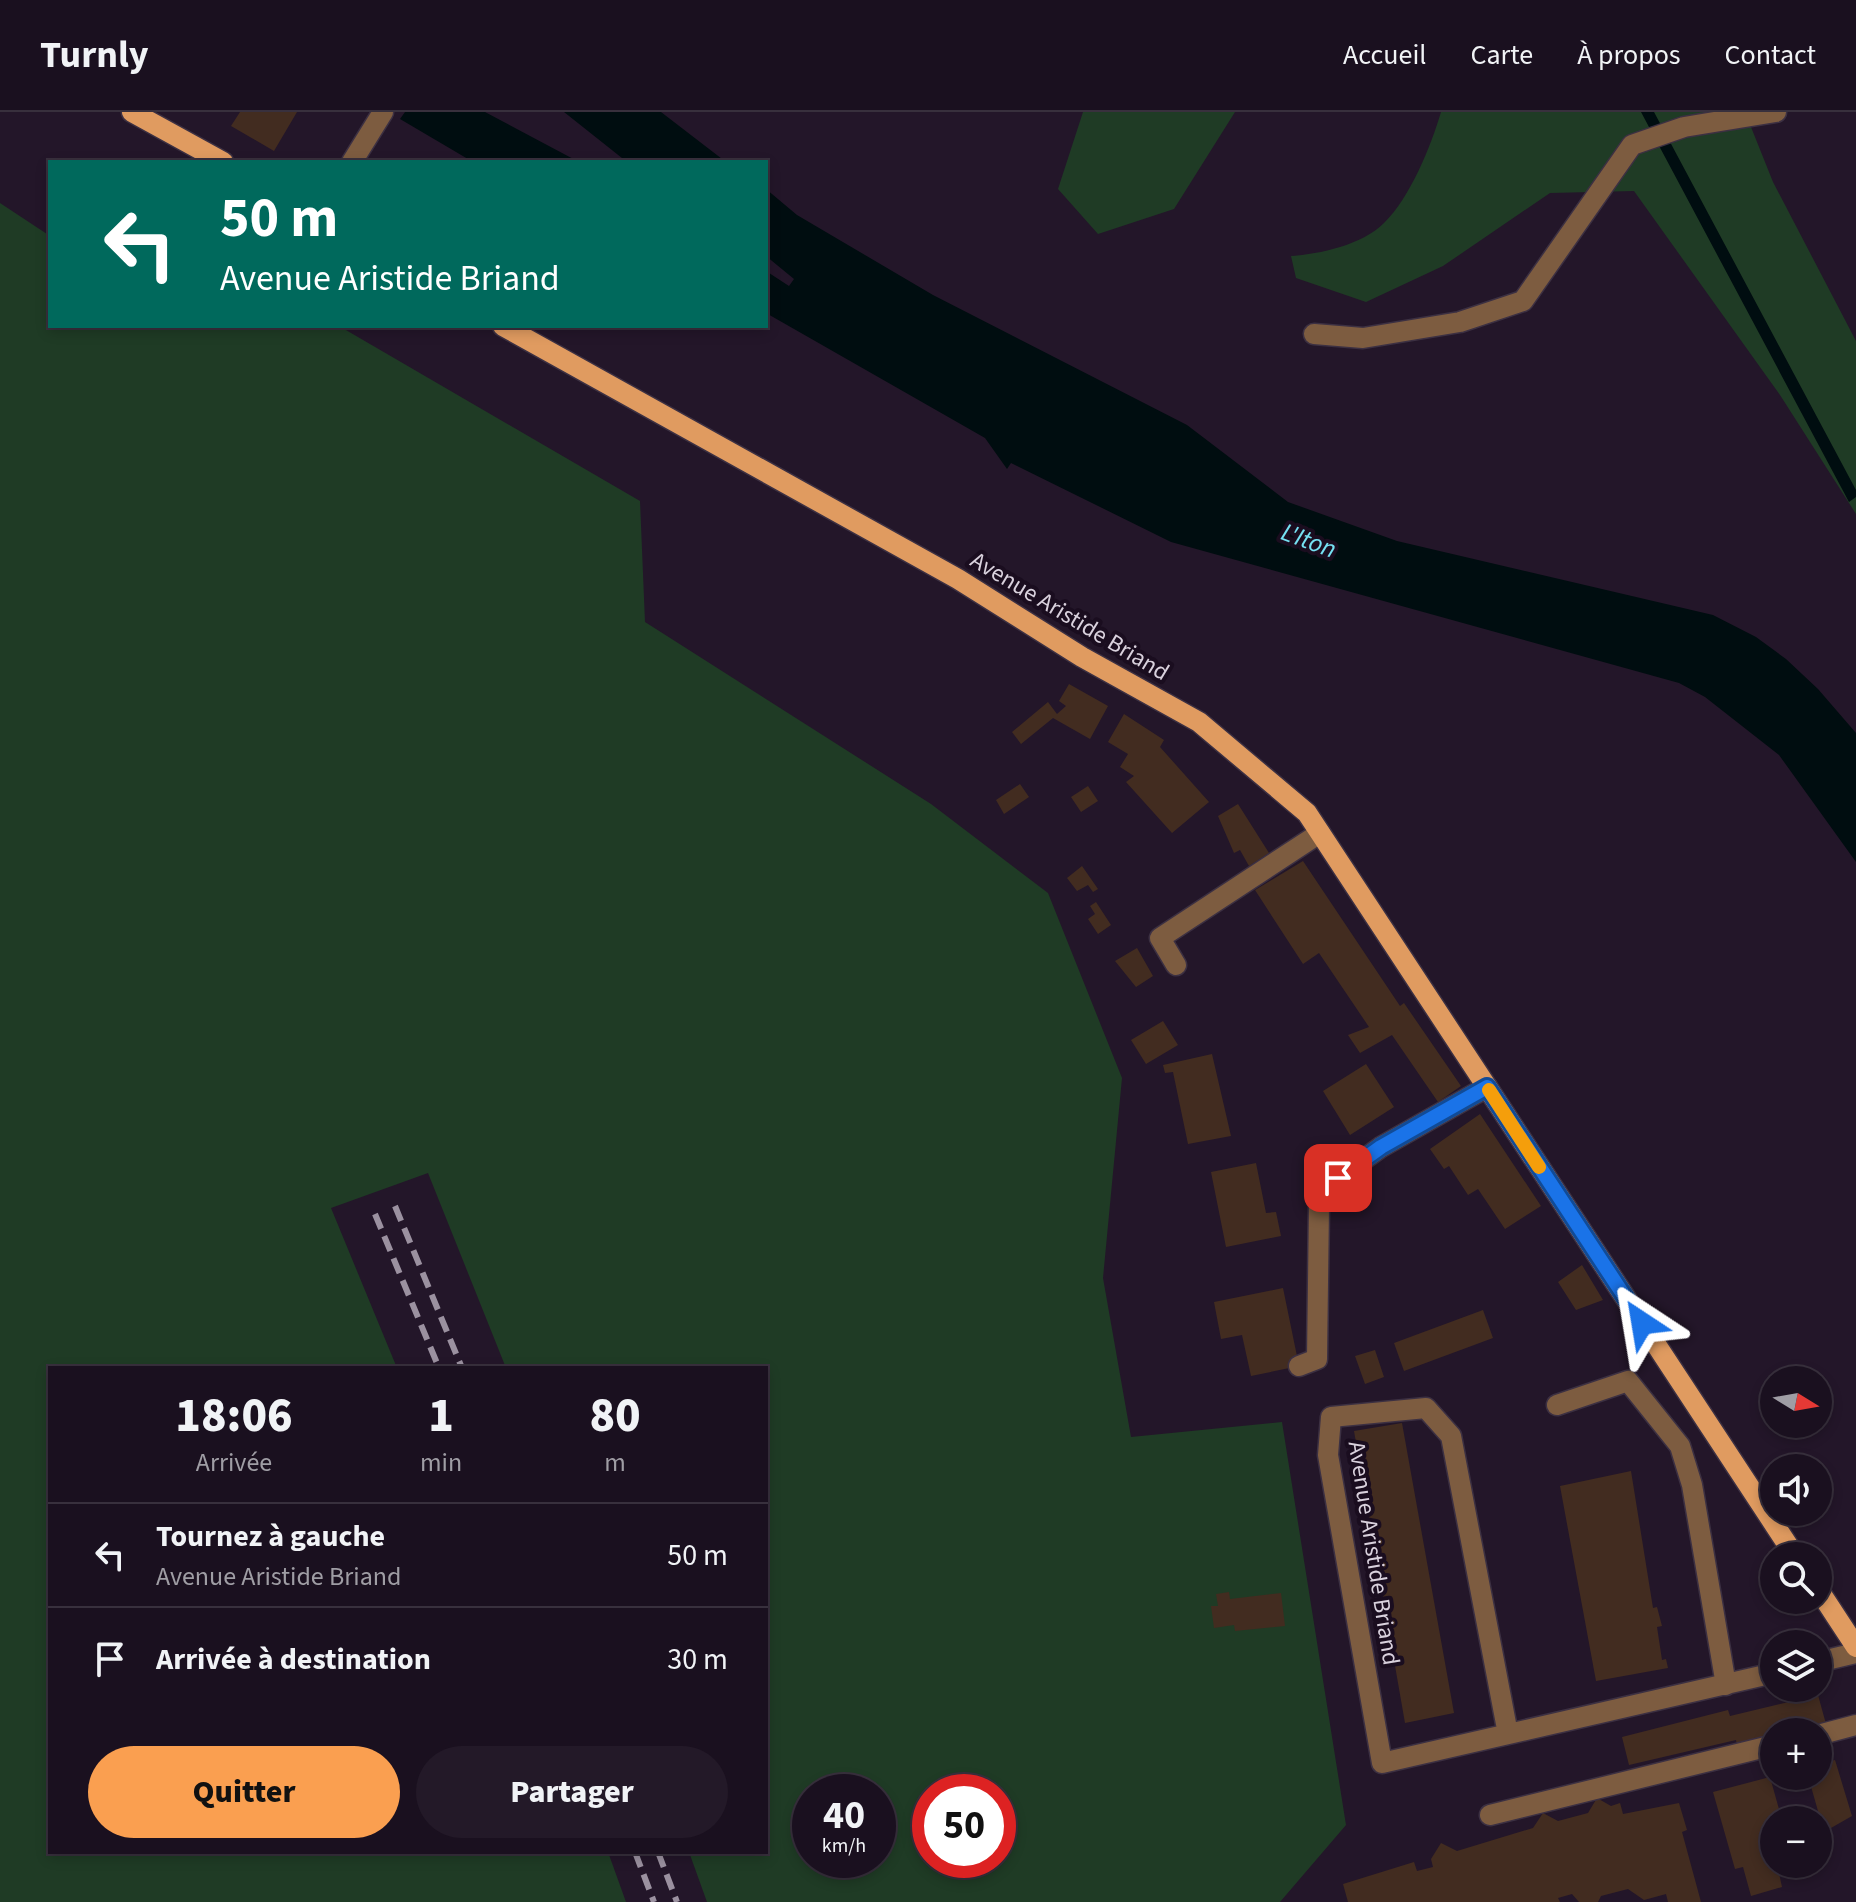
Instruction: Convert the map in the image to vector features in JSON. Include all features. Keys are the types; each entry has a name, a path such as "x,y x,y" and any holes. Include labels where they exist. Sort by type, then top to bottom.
{"main road":[{"path":"132,112 219,160"},
{"name":"Avenue Aristide Briand","path":"507,328 958,579 1082,657 1199,722 1307,813 1786,1542"},
{"path":"1832,1611 1856,1650"}],"street":[{"path":"1314,334 1363,338 1460,322 1523,301 1632,145 1684,127 1776,112"},
{"path":"353,160 379,118"},
{"path":"1176,965 1160,938 1320,833"},
{"path":"1299,1366 1317,1359 1319,1206 1338,1178 1381,1147 1487,1087"},
{"path":"1557,1405 1628,1381 1680,1446 1692,1485 1726,1685"},
{"name":"Avenue Aristide Briand","path":"1508,1734 1451,1436 1426,1408 1331,1417 1328,1455 1382,1763 1760,1676"},
{"path":"1832,1658 1856,1650"},
{"path":"1832,1731 1856,1725"},
{"path":"1490,1815 1760,1748"}],"green space":[{"path":"1083,112 1235,112 1174,209 1098,234 1058,189"},
{"path":"1441,112 1745,112 1773,182 1856,341 1856,514 1780,395 1634,191 1550,193 1443,266 1366,302 1296,278 1291,256 1353,243 1375,231 1394,212 1418,171"},
{"path":"0,203 48,235 48,328 342,328 640,501 645,622 931,804 1048,893 1122,1078 1103,1278 1131,1437 1282,1422 1346,1825 1280,1902 707,1902 690,1854 768,1854 768,1366 505,1366 428,1173 331,1208 396,1366 48,1366 48,1854 609,1854 626,1902 0,1902"}],"water":[{"path":"405,112 485,112 575,160 470,160 400,119"},
{"path":"564,112 661,112 723,160 624,160"},
{"path":"1641,112 1654,112 1856,490 1856,497 1849,502"},
{"name":"L'Iton","path":"768,191 797,215 933,295 1187,425 1288,502 1397,541 1713,615 1756,637 1786,659 1818,689 1856,733 1856,862 1779,755 1705,697 1679,683 1171,542 1011,463 1007,469 985,438 768,314 768,272 789,286 794,279 768,258"}],"building":[{"path":"240,112 297,112 274,151 231,126"},
{"path":"1069,684 1108,706 1090,739 1053,718 1021,744 1012,732 1048,702 1057,714 1066,706 1059,701"},
{"path":"1124,714 1164,740 1160,747 1209,802 1172,833 1126,782 1134,776 1120,767 1128,754 1108,742"},
{"path":"1020,784 1029,797 1004,814 996,800"},
{"path":"1088,786 1098,801 1081,812 1071,797"},
{"path":"1238,804 1269,853 1249,866 1240,850 1234,853 1218,816"},
{"path":"1303,861 1400,1006 1404,1003 1461,1086 1438,1102 1392,1035 1360,1053 1348,1035 1369,1027 1319,953 1303,964 1255,890"},
{"path":"1082,866 1098,889 1093,892 1088,885 1077,891 1067,878"},
{"path":"1096,902 1111,925 1098,934 1088,919 1095,914 1090,906"},
{"path":"1137,948 1153,976 1136,987 1115,961"},
{"path":"1163,1021 1178,1045 1146,1064 1131,1040"},
{"path":"1212,1054 1231,1136 1188,1144 1173,1072 1165,1073 1163,1065"},
{"path":"1366,1064 1394,1107 1350,1135 1323,1091"},
{"path":"1480,1114 1541,1206 1505,1229 1478,1189 1468,1195 1449,1166 1444,1169 1430,1149"},
{"path":"1256,1163 1266,1213 1276,1212 1281,1236 1226,1247 1211,1172"},
{"path":"1582,1265 1603,1300 1576,1310 1558,1282"},
{"path":"1283,1288 1299,1366 1251,1376 1242,1335 1221,1339 1214,1302"},
{"path":"1483,1310 1493,1338 1404,1371 1394,1343"},
{"path":"1375,1350 1384,1377 1365,1384 1355,1356"},
{"path":"1402,1423 1454,1713 1405,1723 1354,1431"},
{"path":"1631,1471 1653,1608 1657,1607 1662,1626 1657,1627 1662,1660 1666,1659 1668,1668 1596,1681 1560,1486"},
{"path":"1229,1592 1230,1599 1281,1593 1285,1626 1235,1631 1234,1625 1214,1628 1211,1606 1218,1606 1216,1594"},
{"path":"1789,1702 1820,1702 1824,1718 1760,1718 1760,1740 1737,1746 1736,1740 1629,1765 1622,1737 1728,1710 1730,1716"},
{"path":"1835,1760 1852,1816 1832,1827 1832,1806 1817,1806 1812,1790 1832,1790 1832,1761"},
{"path":"1760,1780 1760,1790 1774,1790 1778,1806 1760,1806 1760,1878 1780,1878 1782,1887 1751,1896 1743,1867 1735,1869 1713,1792"},
{"path":"1597,1798 1611,1806 1620,1803 1623,1814 1679,1803 1687,1830 1682,1832 1701,1902 1668,1902 1666,1894 1644,1900 1628,1889 1601,1896 1598,1902 1579,1902 1572,1894 1558,1898 1560,1902 1348,1902 1343,1884 1414,1862 1417,1871 1433,1867 1431,1859 1441,1843 1457,1851 1533,1828 1543,1813 1558,1821 1588,1813"}],"railway":[{"path":"395,1206 461,1366"},
{"path":"375,1214 438,1366"},
{"path":"636,1854 654,1902"},
{"path":"659,1854 677,1902"}],"slow traffic":[{"path":"1489,1090 1539,1167"}],"route":[{"path":"1338,1178 1381,1147 1487,1087 1642,1323"}]}
